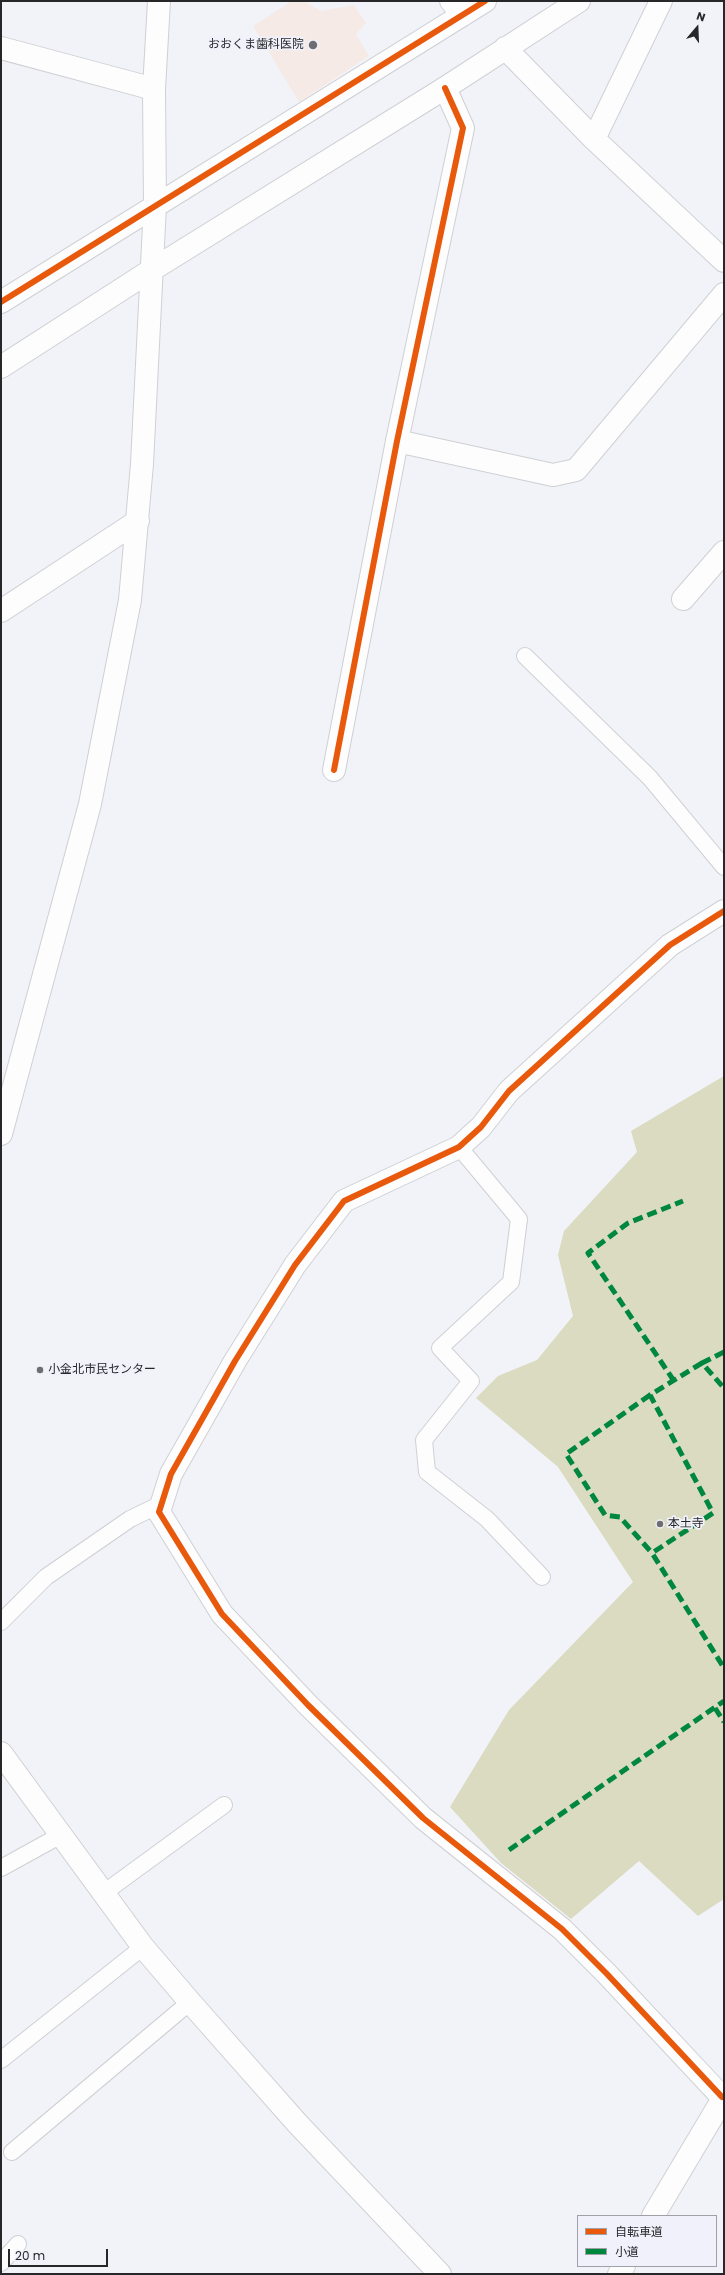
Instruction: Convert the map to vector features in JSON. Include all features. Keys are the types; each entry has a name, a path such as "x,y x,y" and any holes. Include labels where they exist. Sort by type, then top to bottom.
{"street":[{"path":"1,1134 90,804 130,600 138,521 154,205 154,89 159,1"},
{"path":"1,302 154,205 457,8 485,1"},
{"path":"1,367 150,271 445,88 579,1"},
{"path":"594,139 661,1"},
{"path":"1,48 154,89"},
{"path":"505,48 594,139 724,261"},
{"path":"334,770 397,441 463,128 445,88"},
{"path":"397,441 553,475 576,470 724,294"},
{"path":"1,610 138,521"},
{"path":"683,598 724,552"},
{"path":"654,2215 711,2122 723,2097 607,1974 562,1929 423,1818 308,1705 222,1614 158,1512 171,1474 235,1361 296,1265 344,1201 459,1147 481,1127 509,1091 664,950 724,911"},
{"path":"1,1753 105,1892 144,1947 190,2002 297,2123 440,2274"}],"lane":[{"path":"526,656 650,778 724,867"},
{"path":"459,1147 518,1219 511,1282 440,1348 471,1381 424,1440 427,1472 487,1519 542,1576"},
{"path":"1,1622 46,1577 130,1519 161,1504"},
{"path":"105,1892 224,1805"},
{"path":"1,1868 61,1835"},
{"path":"1,2060 144,1947"},
{"path":"12,2152 190,2002"},
{"path":"1,2263 18,2244"}],"shaded area":[{"name":"おおくま歯科医院","path":"292,1 304,1 321,11 354,5 366,23 356,34 369,56 299,102 253,26"}],"green space":[{"name":"本土寺","path":"724,1076 724,1899 698,1916 639,1861 571,1919 501,1863 450,1807 509,1710 633,1582 558,1467 476,1398 498,1376 537,1360 573,1316 558,1255 564,1231 637,1152 631,1131"}],"marked path":[{"path":"674,1381 588,1253 628,1223 683,1201"},
{"path":"724,1352 702,1363 724,1388"},
{"path":"702,1363 650,1395 713,1513 652,1553 724,1668"},
{"path":"650,1395 566,1454 605,1515 620,1517 652,1553"},
{"path":"509,1850 724,1701"},
{"path":"715,1708 724,1722"}],"cycle path":[{"path":"1,302 485,1"},
{"path":"334,770 397,441 463,128 445,88"},
{"path":"722,2097 607,1974 562,1929 423,1818 308,1705 222,1614 159,1512 171,1474 235,1361 295,1265 344,1201 459,1147 481,1127 509,1091 670,945 724,911"}],"place":[{"name":"おおくま歯科医院","path":"313,45"},
{"name":"小金北市民センター","path":"40,1370"},
{"name":"本土寺","path":"660,1524"}]}
